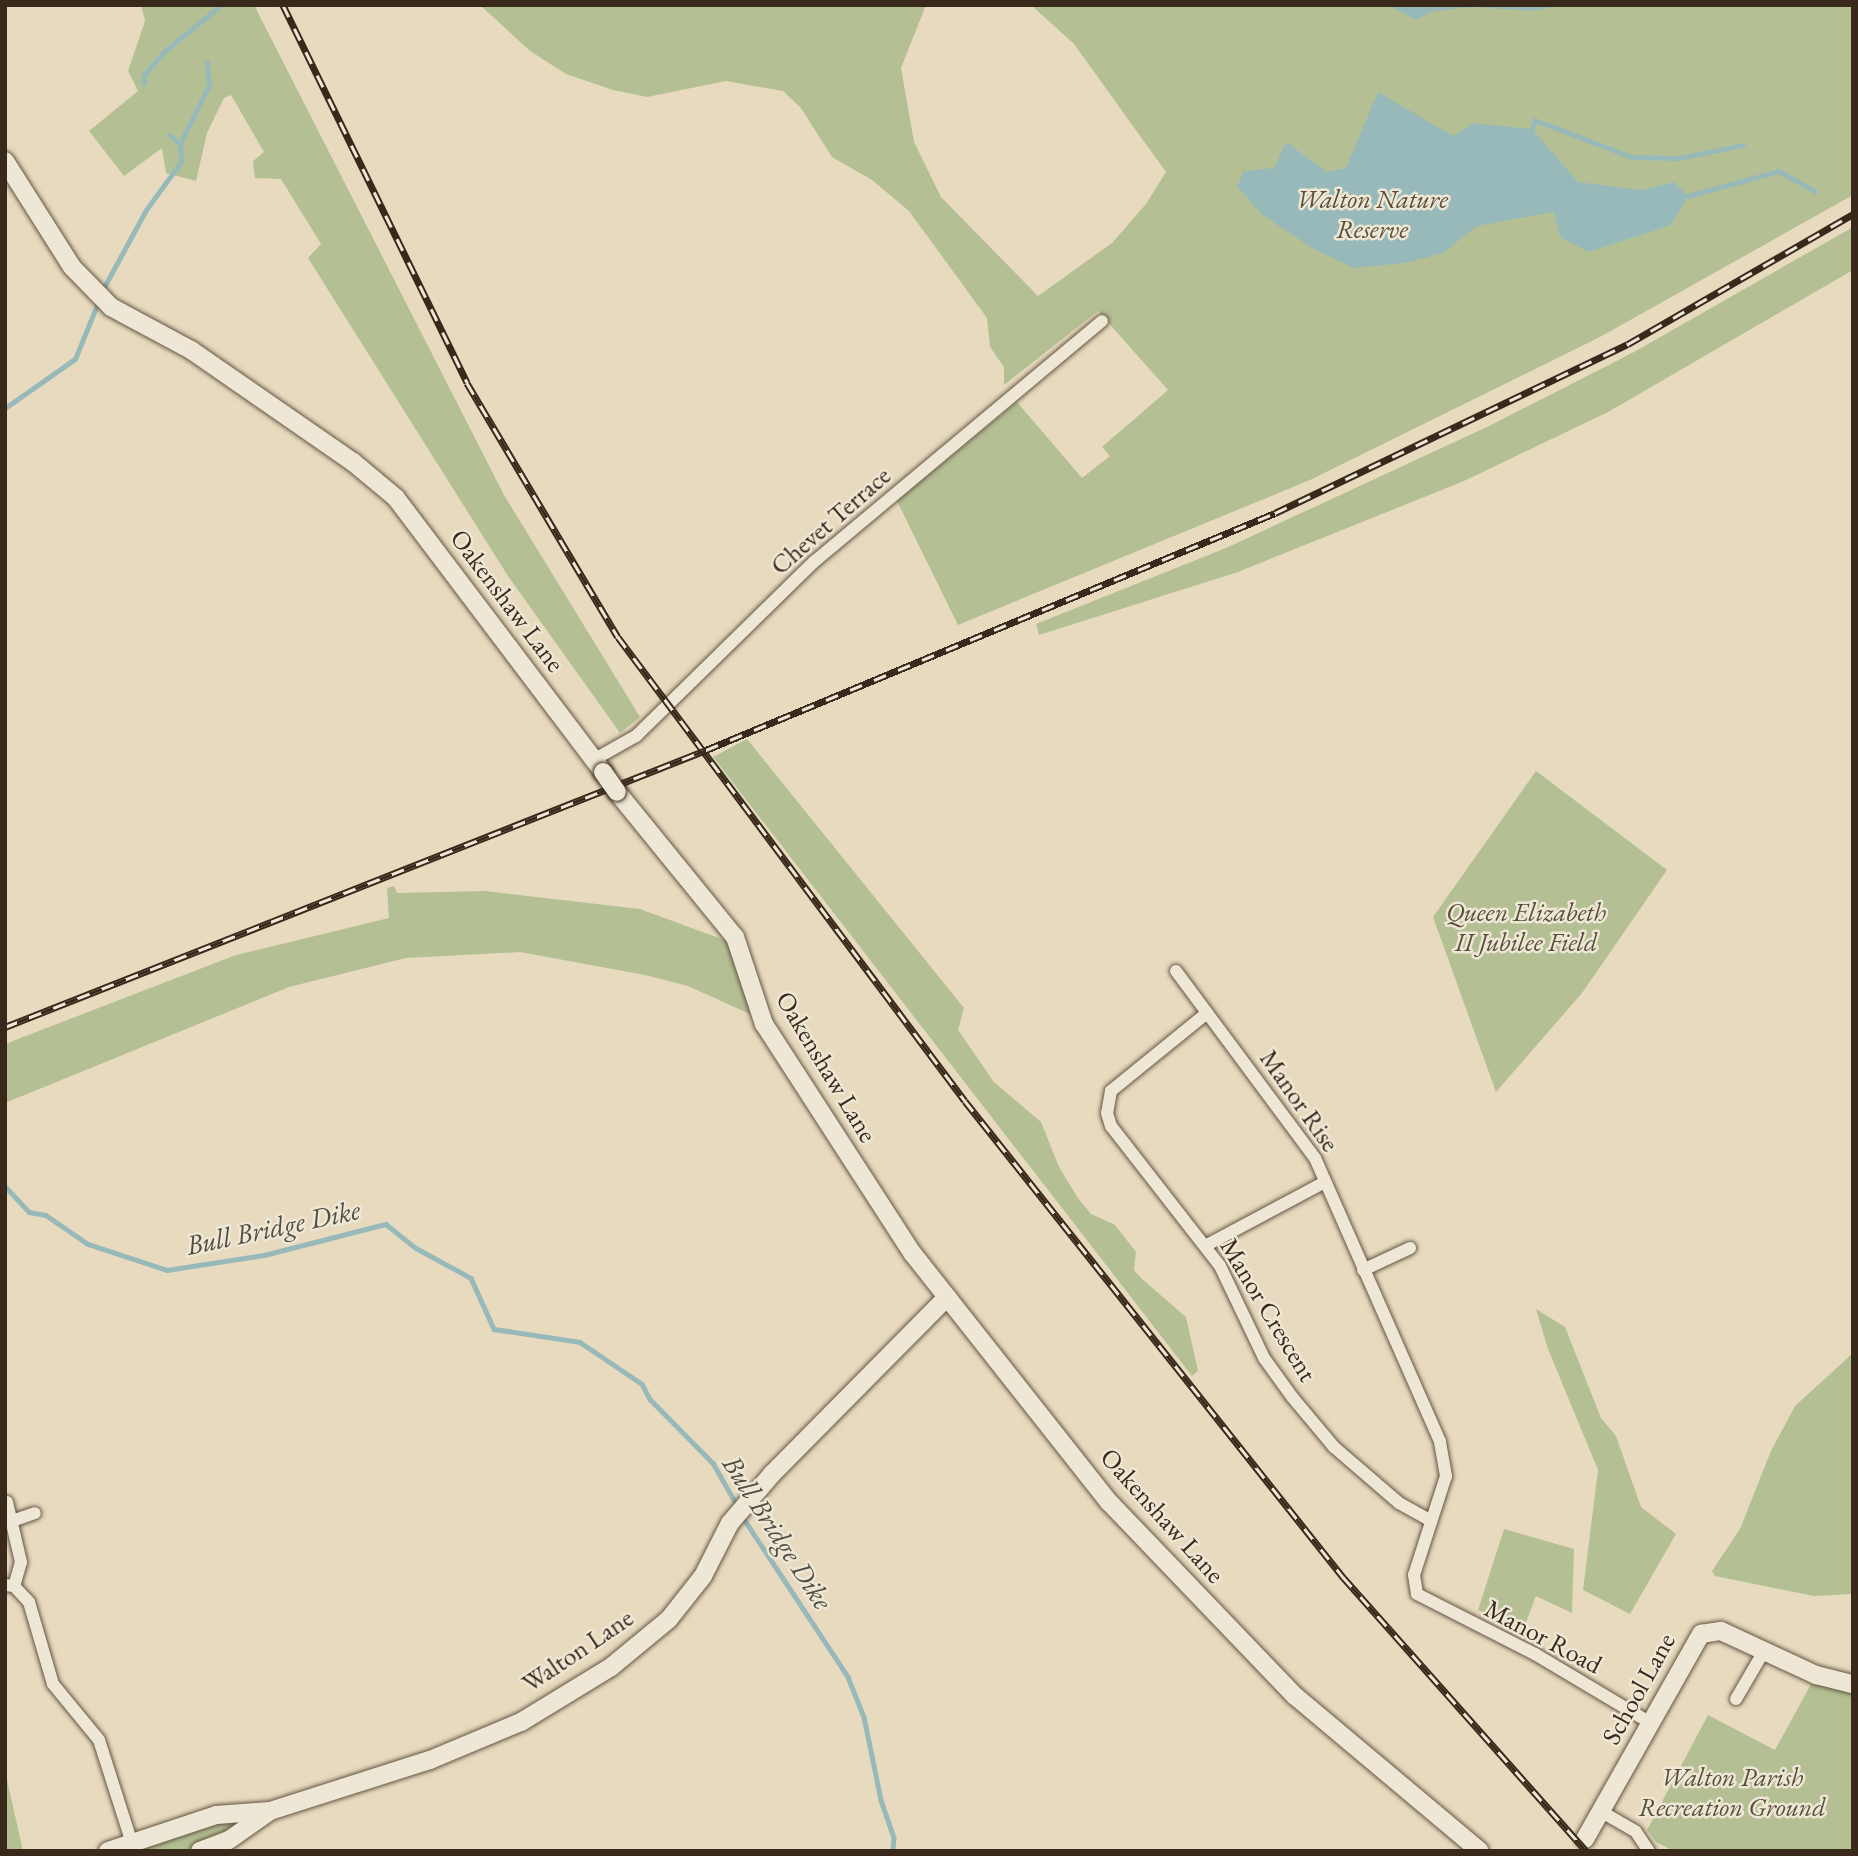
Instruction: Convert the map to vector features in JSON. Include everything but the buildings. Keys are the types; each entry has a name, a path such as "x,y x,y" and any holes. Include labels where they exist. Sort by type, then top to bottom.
{"street":[{"name":"Oakenshaw Lane","path":"5,161 72,267 100,297 191,351 376,479 396,498 617,792 735,937 744,955 754,1001 779,1048 913,1254 1109,1502 1264,1665 1420,1805 1480,1851"},
{"name":"Chevet Terrace","path":"599,765 636,736 814,561 1102,321"},
{"name":"Manor Rise","path":"1176,971 1304,1139 1445,1460 1446,1476 1414,1575 1417,1594"},
{"name":"Manor Crescent","path":"1207,1013 1121,1080 1111,1091 1107,1113 1111,1126 1205,1247 1230,1284 1264,1358 1301,1408 1334,1447 1399,1503 1430,1520"},
{"path":"1205,1247 1325,1182"},
{"path":"1363,1270 1410,1248"},
{"name":"Walton Lane","path":"108,1851 133,1845 216,1815 270,1811 441,1756 521,1722 611,1667 669,1619 703,1576 740,1510 869,1371 947,1297"},
{"path":"7,1503 21,1562 10,1585 34,1613 53,1684 99,1740 109,1761 133,1845"},
{"path":"12,1521 35,1513"},
{"name":"Manor Road","path":"1417,1594 1535,1654 1649,1722"},
{"name":"School Lane","path":"1585,1839 1701,1634 1721,1631 1816,1675 1853,1684"},
{"path":"1742,1695 1764,1651"},
{"name":"Walton Lane","path":"200,1851 229,1840 270,1811"},
{"path":"1602,1812 1636,1832 1649,1851"}],"green space":[{"path":"141,5 254,5 504,495 640,717 620,733 508,576 308,258 321,244 281,179 255,178 253,161 264,152 231,95 224,98 207,133 196,181 166,173 162,148 124,176 89,131 138,91 128,71 145,21"},
{"name":"Walton Nature Reserve","path":"480,5 926,5 901,68 914,142 941,197 1038,296 1112,243 1146,204 1166,172 1074,44 1031,5 1853,5 1853,195 1600,337 1310,480 958,625 897,501 1017,402 1082,478 1110,456 1102,447 1168,390 1098,311 1004,385 1004,367 990,347 987,318 909,211 872,180 832,157 801,108 783,91 726,81 647,97 613,90 566,74 530,51"},
{"path":"1853,227 1853,270 1608,412 1464,481 1238,572 1039,635 1036,624 1226,548 1489,426 1634,352"},
{"path":"747,739 964,1008 958,1030 994,1082 1041,1122 1059,1167 1078,1198 1091,1214 1115,1225 1136,1252 1134,1270 1186,1317 1198,1371 1192,1376 713,757"},
{"name":"Queen Elizabeth II Jubilee Field","path":"1536,771 1667,870 1582,993 1496,1092 1433,917"},
{"path":"394,886 397,893 485,891 640,909 727,941 752,1015 688,986 645,975 520,952 406,958 289,987 5,1103 5,1044 236,955 389,918 387,888"},
{"path":"1536,1309 1565,1327 1601,1418 1616,1436 1641,1507 1676,1534 1630,1614 1583,1590 1598,1470 1548,1349"},
{"path":"1853,1353 1853,1594 1814,1596 1715,1576 1712,1571 1740,1529 1771,1451 1795,1406"},
{"path":"1504,1529 1574,1549 1572,1613 1536,1596 1523,1630 1478,1610"},
{"name":"Walton Parish Recreation Ground","path":"1816,1675 1853,1684 1853,1851 1674,1851 1656,1842 1647,1830 1708,1715 1775,1750"},
{"path":"5,1771 23,1851 5,1851"},
{"path":"270,1811 200,1851 109,1851 131,1840"}],"water":[{"path":"1388,5 1561,5 1534,11 1472,7 1430,12 1417,20"},
{"path":"1378,92 1453,136 1473,123 1532,129 1578,182 1641,190 1674,182 1688,196 1671,225 1589,252 1561,238 1553,212 1477,226 1443,253 1405,263 1354,268 1312,248 1261,214 1237,186 1244,171 1274,168 1286,142 1327,172 1346,168"}],"waterway":[{"path":"144,84 144,75 164,52 221,5"},
{"path":"102,291 146,210 181,162 180,144 209,85 207,63"},
{"path":"1532,129 1535,120 1632,157 1680,158 1743,145"},
{"path":"170,135 180,144"},
{"path":"1688,196 1779,171 1815,191"},
{"path":"5,408 75,359 99,300"},
{"name":"Bull Bridge Dike","path":"5,1186 29,1212 46,1215 88,1244 167,1270 264,1255 386,1224 416,1248 471,1278 494,1329 580,1342 642,1384 650,1399 713,1463 737,1505"},
{"name":"Bull Bridge Dike","path":"742,1516 848,1677 864,1717 881,1800 894,1837 893,1851"}],"railway":[{"path":"283,5 467,383 618,637 965,1101 1343,1577 1586,1851"},
{"path":"5,1027 706,750 1275,513 1628,344 1853,214"}]}
